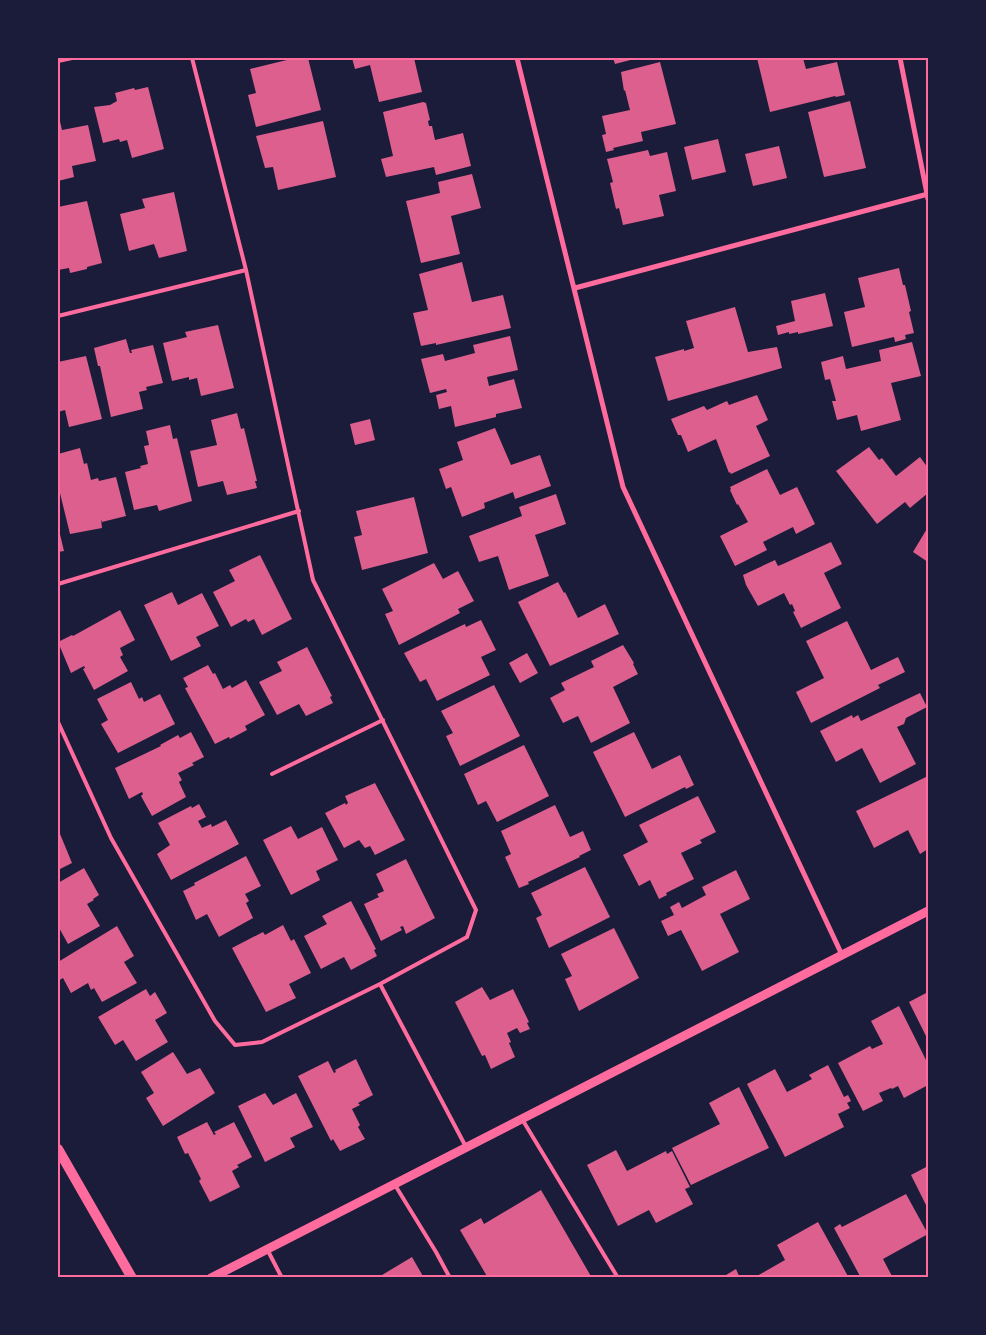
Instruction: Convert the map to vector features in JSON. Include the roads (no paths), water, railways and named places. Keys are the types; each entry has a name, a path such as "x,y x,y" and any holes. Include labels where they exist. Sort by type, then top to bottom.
{"main road":[{"path":"58,1148 132,1278"}],"street":[{"path":"517,58 623,487 842,955"},
{"path":"575,288 928,196 900,58"},
{"path":"211,1278 928,911"}],"lane":[{"path":"58,61 72,58"},
{"path":"58,722 111,838 215,1021 236,1045 262,1042 380,984 467,937 476,910 314,580 246,270 192,58"},
{"path":"58,316 246,270"},
{"path":"58,584 299,511"},
{"path":"272,774 383,720"},
{"path":"380,984 466,1147"},
{"path":"522,1119 618,1278"},
{"path":"394,1184 450,1278"},
{"path":"267,1249 282,1278"}]}
